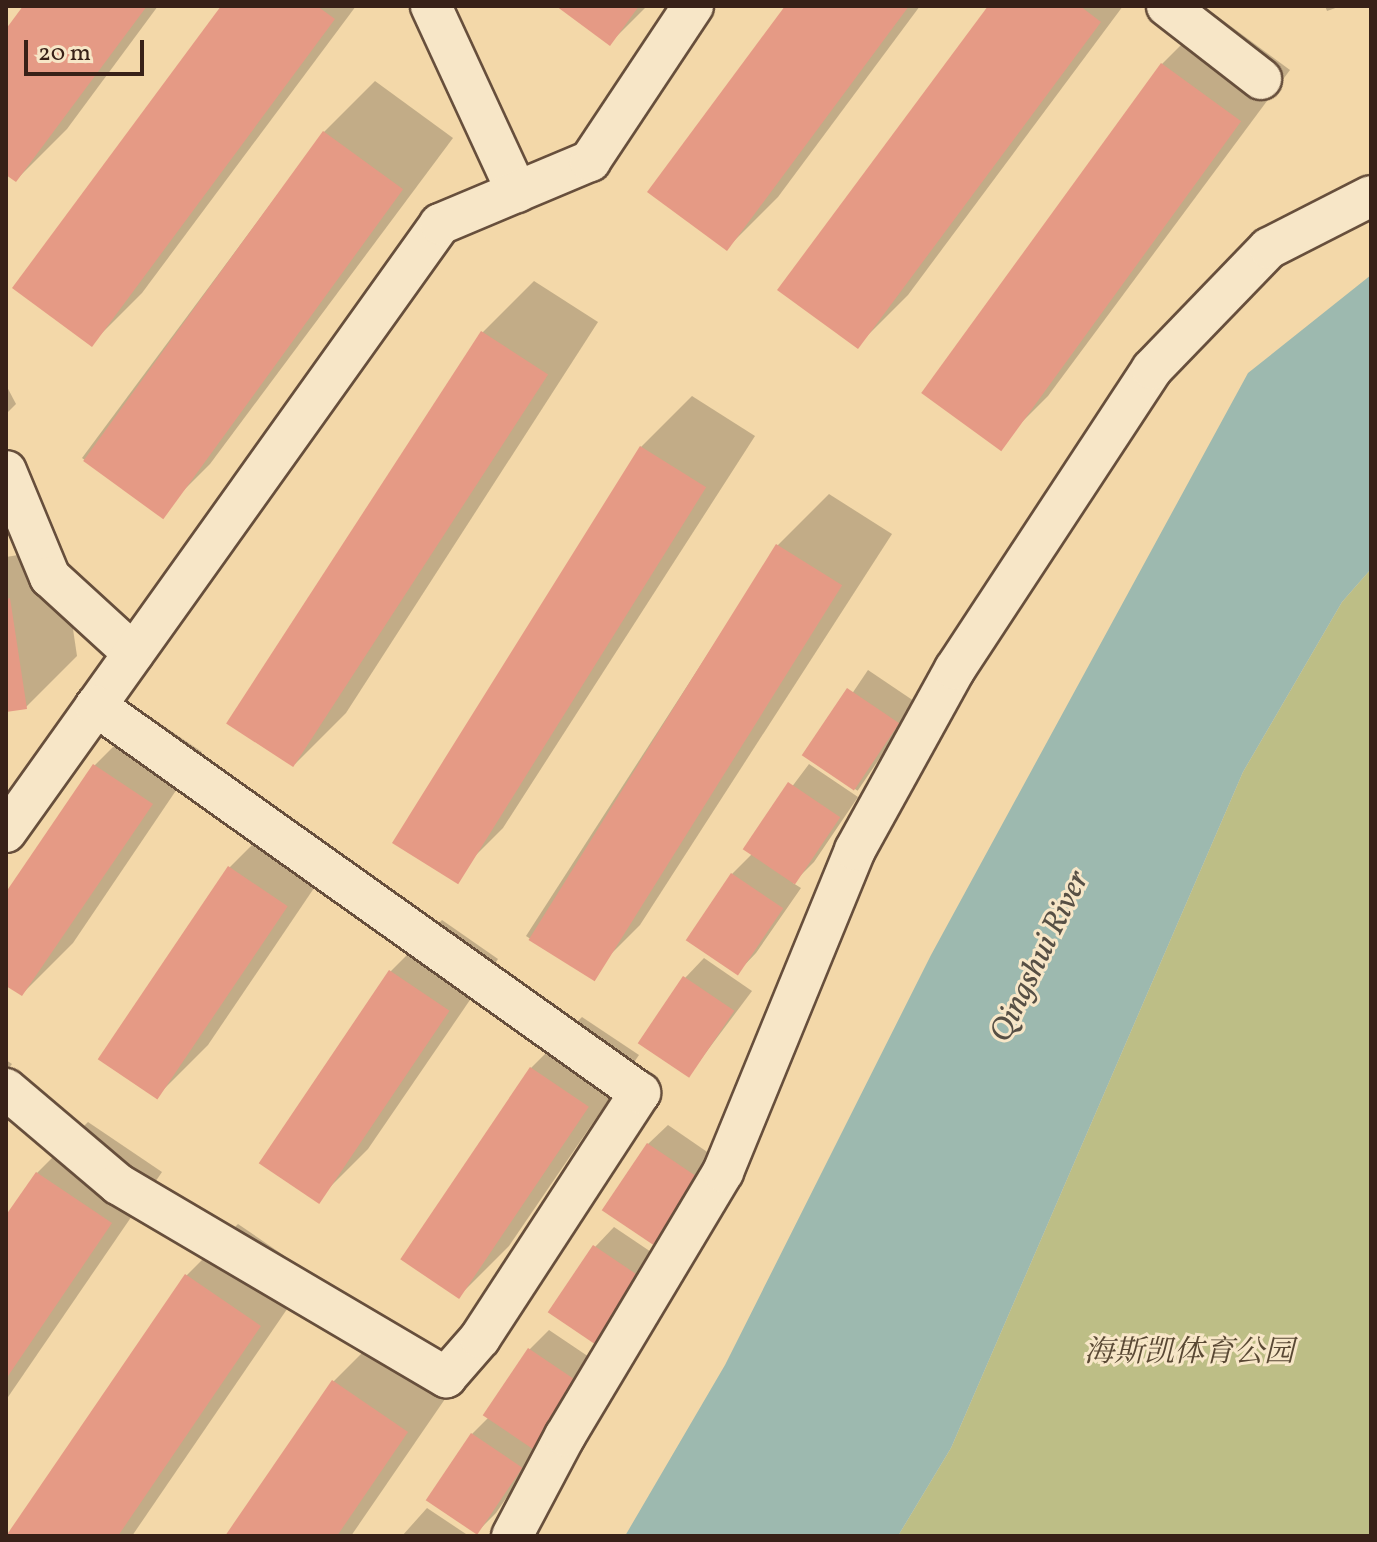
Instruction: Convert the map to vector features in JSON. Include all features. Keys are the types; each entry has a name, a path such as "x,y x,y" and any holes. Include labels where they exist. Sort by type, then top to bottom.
{"street":[{"path":"431,6 517,192"},
{"path":"6,832 440,224 590,161 693,6"},
{"path":"1167,6 1261,79"},
{"path":"512,1536 565,1436 723,1172 855,850 955,669 1152,369 1269,248 1371,196"},
{"path":"6,471 50,577 133,653"},
{"path":"6,1089 118,1184 446,1377 480,1338 640,1093 96,706"}],"green space":[{"name":"海斯凯体育公园","path":"1371,569 1371,1536 898,1536 951,1448 1243,772 1342,602"}],"water":[{"name":"Qingshui River","path":"1371,275 1371,569 1342,602 1243,772 951,1448 898,1536 625,1536 725,1365 931,955 1248,373"}],"building":[{"path":"23,6 147,6 16,182 6,175 6,29"},
{"path":"221,6 317,6 335,19 92,347 12,288"},
{"path":"556,6 639,6 610,46"},
{"path":"785,6 909,6 727,251 647,192"},
{"path":"988,6 1080,6 1101,22 858,349 777,290"},
{"path":"1161,63 1241,121 1001,451 921,393"},
{"path":"323,131 403,189 163,519 83,461"},
{"path":"481,331 548,375 293,767 226,723"},
{"path":"640,446 706,487 458,884 392,843"},
{"path":"776,544 842,585 595,981 529,940"},
{"path":"10,598 27,709 6,712 6,599"},
{"path":"847,688 899,723 854,790 802,755"},
{"path":"93,764 153,804 22,996 6,986 6,892"},
{"path":"788,782 840,817 795,884 743,849"},
{"path":"228,866 288,906 157,1099 98,1059"},
{"path":"731,873 783,908 738,975 686,940"},
{"path":"389,970 450,1011 319,1204 259,1163"},
{"path":"683,976 734,1011 689,1078 638,1043"},
{"path":"530,1067 589,1107 459,1299 400,1259"},
{"path":"647,1143 698,1178 653,1245 602,1210"},
{"path":"36,1172 112,1223 6,1379 6,1215"},
{"path":"593,1245 645,1280 600,1347 548,1312"},
{"path":"185,1274 261,1326 118,1536 6,1536"},
{"path":"528,1348 580,1383 535,1450 483,1415"},
{"path":"332,1380 408,1432 337,1536 225,1536"},
{"path":"471,1433 522,1468 477,1535 426,1500"}]}
